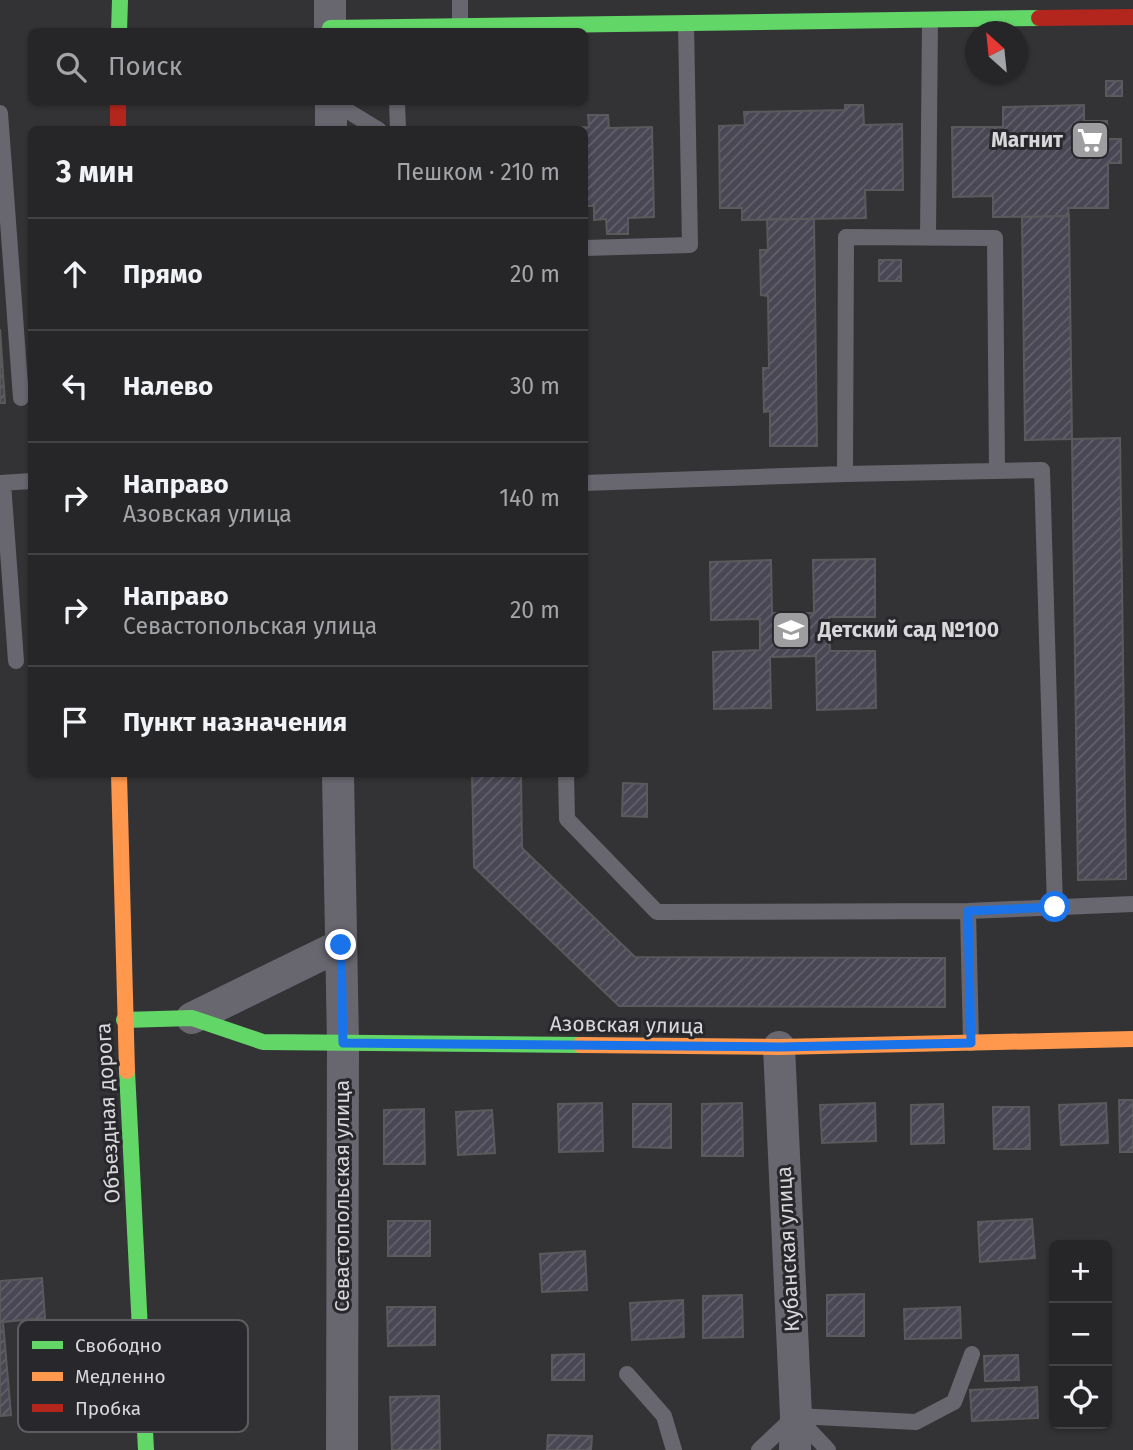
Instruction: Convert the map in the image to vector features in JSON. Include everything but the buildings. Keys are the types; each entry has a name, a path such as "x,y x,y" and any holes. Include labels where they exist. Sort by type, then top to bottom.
{"street":[{"path":"119,28 120,0"},
{"path":"428,28 1133,17"},
{"path":"330,20 389,28"},
{"path":"118,105 118,126"},
{"path":"331,126 332,105"},
{"name":"Объездная дорога","path":"119,777 124,1020 139,1320"},
{"name":"Севастопольская улица","path":"338,777 343,1043 342,1450"},
{"path":"192,1018 341,945"},
{"name":"Азовская улица","path":"124,1020 192,1018 263,1042 779,1047 1133,1039"},
{"name":"Кубанская улица","path":"779,1047 796,1416 795,1450"},
{"name":"Объездная дорога","path":"145,1432 146,1450"}],"lane":[{"path":"460,0 460,27"},
{"path":"1074,0 1074,18"},
{"path":"928,237 930,20"},
{"path":"588,248 690,245 686,23"},
{"path":"337,105 372,126"},
{"path":"397,105 398,126"},
{"path":"0,113 21,398"},
{"path":"845,474 846,237 995,238 997,471"},
{"path":"588,483 1042,470 1055,907"},
{"path":"16,661 1,483 28,481"},
{"path":"566,777 567,819 657,912 968,911 1133,904"},
{"path":"968,911 971,1043"},
{"path":"759,1450 796,1416 916,1422 954,1402 972,1354"},
{"path":"627,1374 664,1416 674,1450"},
{"path":"796,1416 828,1450"}],"traffic: fast":[{"path":"119,28 120,0"},
{"path":"330,28 1039,18"},
{"path":"124,1020 192,1018 263,1042 580,1045"},
{"path":"127,1071 139,1320"},
{"path":"145,1432 146,1450"}],"traffic: slow":[{"path":"119,777 127,1071"},
{"path":"580,1045 779,1047 1133,1039"}],"traffic: jam":[{"path":"1039,18 1133,17"},
{"path":"118,105 118,126"}],"place":[{"name":"Магнит","path":"1090,140"},
{"name":"Детский сад №100","path":"791,630"}],"route":[{"path":"341,945 343,1043 779,1047 971,1043 968,911 1055,907"}]}
